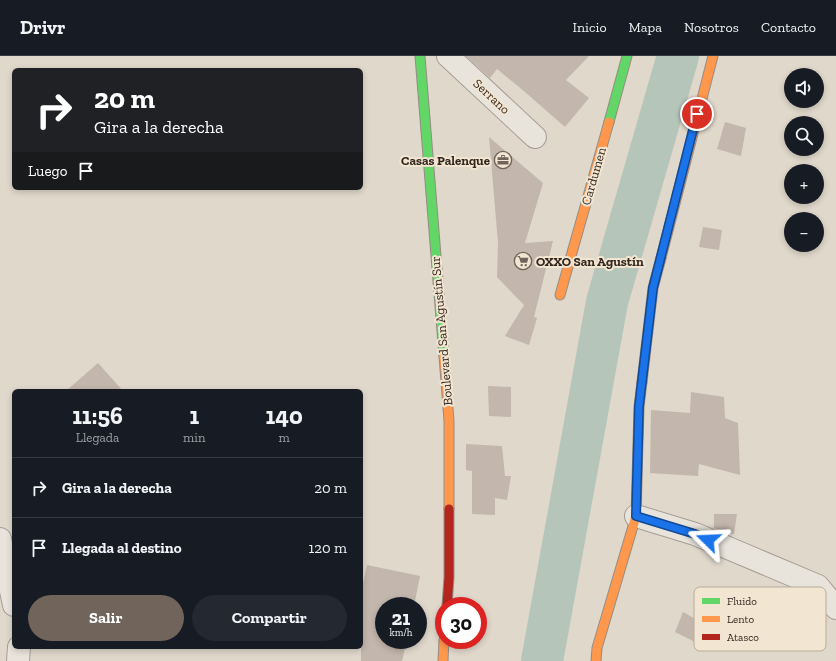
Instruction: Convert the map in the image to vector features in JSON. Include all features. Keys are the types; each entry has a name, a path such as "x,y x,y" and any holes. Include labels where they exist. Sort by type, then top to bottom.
{"street":[{"name":"Boulevard San Agustín Sur","path":"420,56 449,421 449,577 448,597"},
{"name":"Serrano","path":"448,56 535,137"},
{"name":"Cardumen","path":"560,295 627,56"},
{"path":"596,661 597,648 636,516 639,406 653,288 713,56"},
{"path":"636,516 695,534 827,585 836,608"},
{"path":"0,539 12,596"},
{"path":"18,661 19,649"},
{"path":"443,661 444,649"}],"building":[{"path":"466,56 589,56 566,80 589,98 565,127 497,69 490,78"},
{"path":"725,122 746,128 741,156 717,149"},
{"path":"489,137 543,183 525,243 553,241 534,317 537,318 529,345 505,336 524,305 497,277 498,243"},
{"path":"703,227 722,230 719,250 699,247"},
{"path":"98,363 121,389 68,389"},
{"path":"488,386 511,387 511,417 489,416"},
{"path":"691,392 724,397 725,418 738,423 740,475 699,464 698,476 650,473 651,410 690,413"},
{"path":"466,444 502,446 505,476 511,476 507,500 495,498 495,515 472,514 472,471 466,470"},
{"path":"714,514 737,514 734,534 725,533 714,528"},
{"path":"367,565 420,576 416,597 375,597 375,649 405,649 402,661 361,661 361,649 363,649 363,583"},
{"path":"683,612 694,618 694,642 675,632"}],"waterway":[{"path":"542,661 607,302 678,56"}],"traffic: fast":[{"path":"420,56 444,356"},
{"path":"609,122 627,56"}],"traffic: slow":[{"path":"661,258 713,56"},
{"path":"560,295 609,122"},
{"path":"444,356 449,421 449,509"},
{"path":"596,661 597,648 636,516 639,407 642,382"},
{"path":"443,661 444,649"}],"traffic: jam":[{"path":"642,382 653,288 661,258"},
{"path":"448,597 449,509"}],"place":[{"name":"Casas Palenque","path":"503,160"},
{"name":"OXXO San Agustín","path":"523,261"}],"route":[{"path":"697,114 653,288 639,406 636,516 695,534 708,540"}]}
